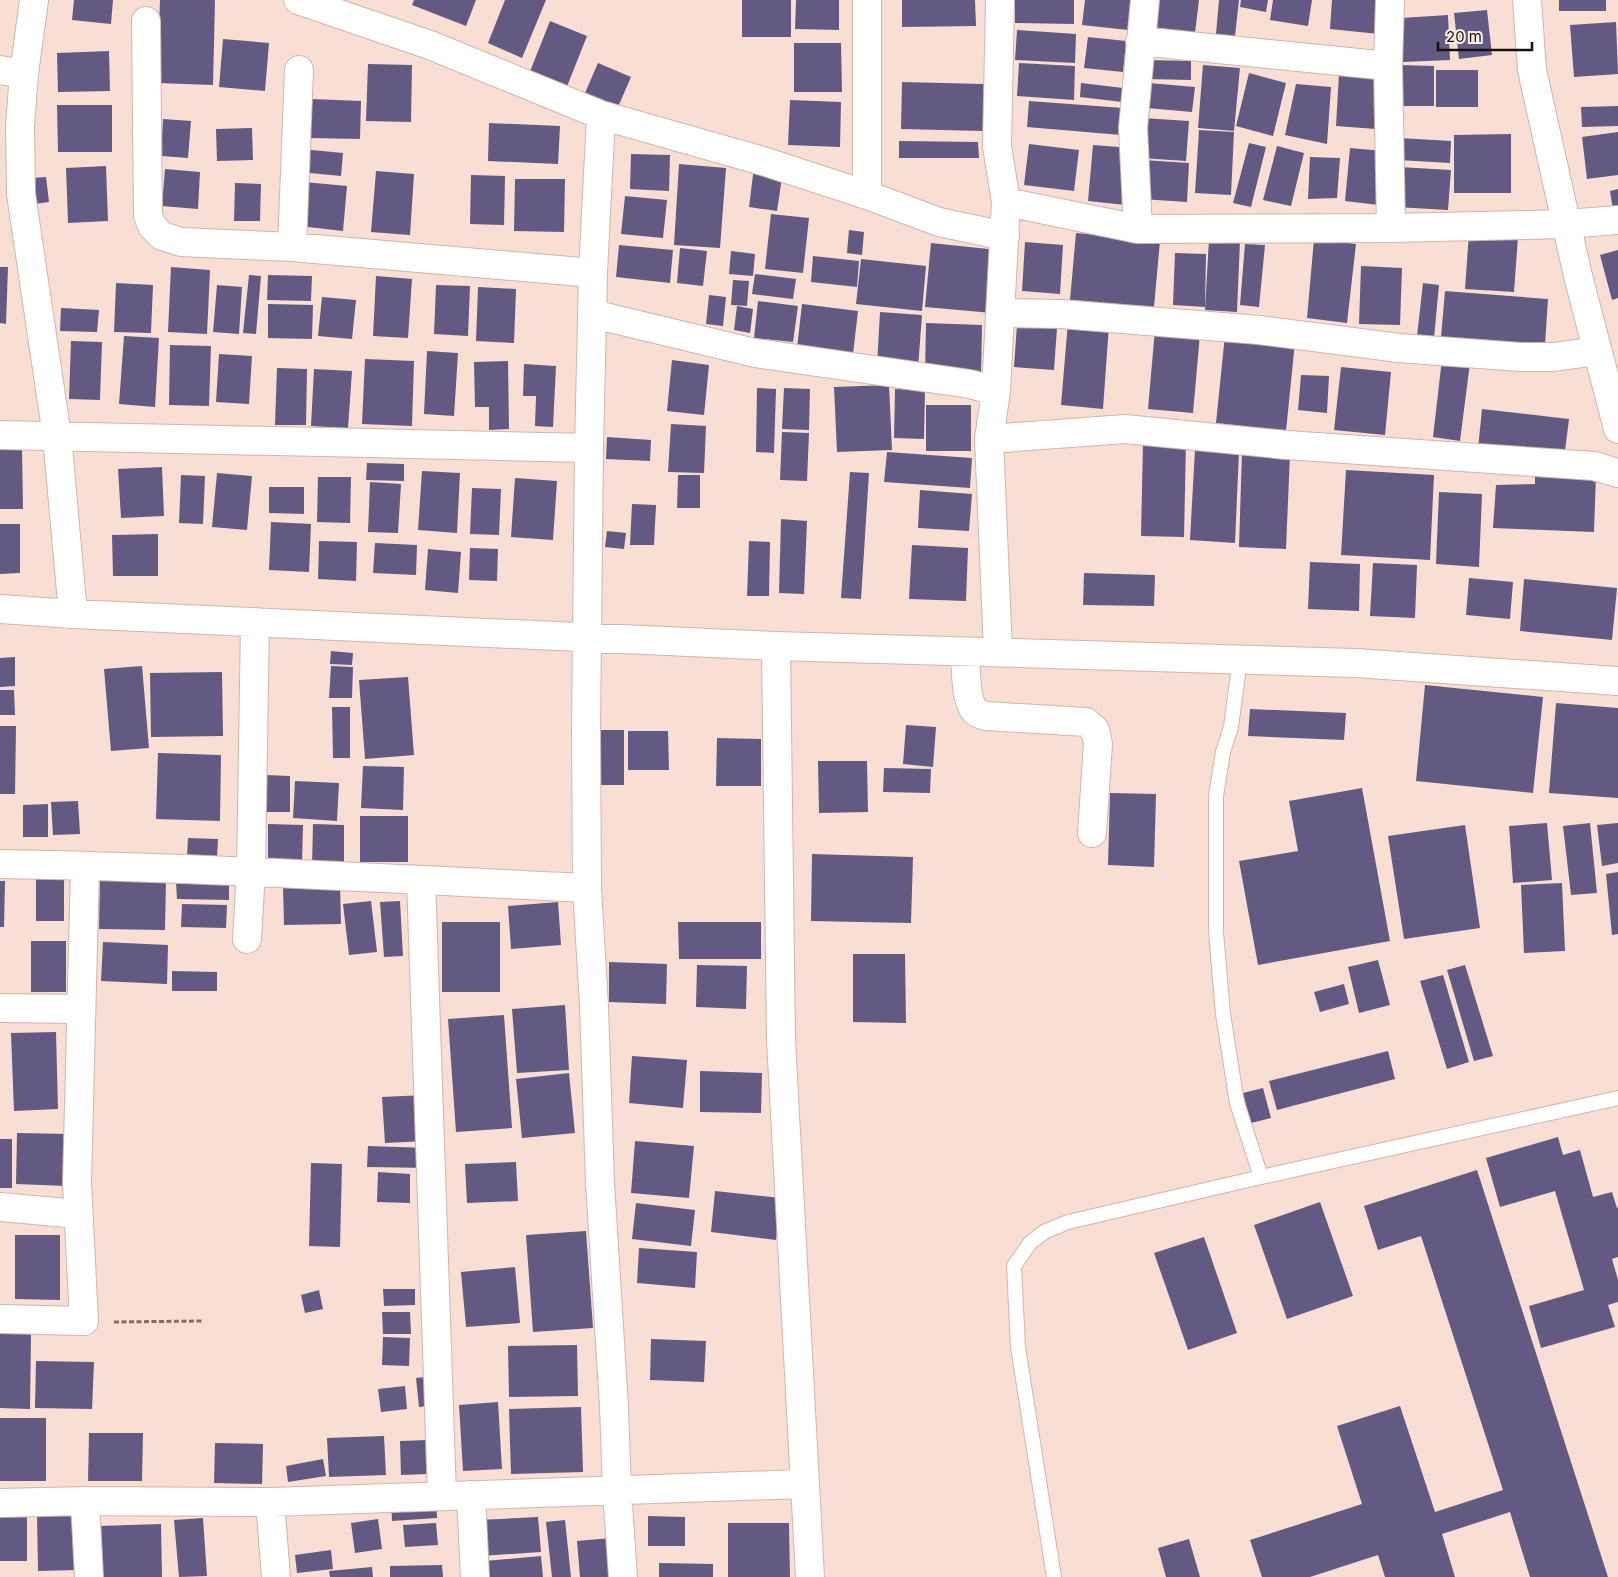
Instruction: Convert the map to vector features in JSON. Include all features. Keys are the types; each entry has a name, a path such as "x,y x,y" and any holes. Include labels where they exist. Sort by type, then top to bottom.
{"street":[{"path":"34,0 12,72 20,125 22,194 58,436 73,614"},
{"path":"298,0 430,45 601,115 766,162 867,195 939,222 1005,236"},
{"path":"867,0 867,195"},
{"path":"998,651 989,439 996,391 1006,202 998,146 1000,0"},
{"path":"1138,229 1133,128 1145,0"},
{"path":"1390,0 1388,66 1391,228"},
{"path":"1527,0 1532,70 1578,276 1618,429"},
{"path":"146,21 148,216 152,226 162,236 181,242 292,247 593,272"},
{"path":"1140,41 1388,66"},
{"path":"292,247 299,70"},
{"path":"601,115 593,272 589,448 586,888 594,1006 600,1183 623,1577"},
{"path":"1006,202 1138,229 1391,228 1566,224 1618,220"},
{"path":"1001,313 1061,314 1249,329 1399,348 1520,357 1554,358 1598,351"},
{"path":"593,314 755,353 970,384 996,391"},
{"path":"989,439 1125,429 1287,445 1594,466 1618,473"},
{"path":"0,435 589,448"},
{"path":"0,610 776,646 965,652 998,651 1355,663 1618,681"},
{"path":"246,939 250,872 255,622"},
{"path":"776,646 782,1040 810,1577"},
{"path":"965,652 968,696 976,712 986,716 1086,722 1095,730 1098,744 1092,833"},
{"path":"0,864 250,872 586,888"},
{"path":"0,1319 84,1321 77,1173 85,866"},
{"path":"420,880 442,1496"},
{"path":"0,1008 81,1009"},
{"path":"0,1207 78,1214"},
{"path":"0,1503 85,1501 270,1502 804,1484"},
{"path":"471,1495 475,1577"},
{"path":"85,1501 89,1577"},
{"path":"270,1502 276,1577"}],"lane":[{"path":"1240,659 1231,726 1223,752 1216,796 1216,932 1223,1014 1237,1103 1261,1177"},
{"path":"1054,1577 1018,1347 1014,1266 1030,1243 1044,1232 1068,1222 1618,1098"}],"path":[{"path":"84,1321 204,1321"}],"building":[{"path":"74,0 113,0 111,24 72,20"},
{"path":"160,0 215,0 213,85 157,83"},
{"path":"414,0 476,0 466,26 412,5"},
{"path":"505,0 546,0 522,58 488,43"},
{"path":"742,0 791,0 791,37 742,37"},
{"path":"796,0 839,0 839,30 795,29"},
{"path":"902,0 975,0 976,26 902,27"},
{"path":"1015,0 1074,0 1074,24 1015,23"},
{"path":"1085,0 1131,0 1128,30 1082,25"},
{"path":"1156,0 1199,0 1195,33 1153,27"},
{"path":"1219,0 1239,0 1235,36 1216,34"},
{"path":"1241,0 1268,0 1266,12 1240,7"},
{"path":"1273,0 1312,0 1308,26 1270,20"},
{"path":"1332,0 1382,0 1379,34 1330,29"},
{"path":"1559,0 1606,0 1606,11 1559,11"},
{"path":"1487,10 1492,55 1459,59 1454,13"},
{"path":"1448,15 1450,60 1403,62 1401,18"},
{"path":"550,21 587,36 566,89 529,74"},
{"path":"1616,22 1618,74 1574,77 1570,25"},
{"path":"1017,30 1076,34 1075,63 1015,60"},
{"path":"1088,37 1126,41 1123,72 1084,68"},
{"path":"223,39 269,43 265,91 219,87"},
{"path":"794,43 841,43 842,92 794,92"},
{"path":"109,51 110,91 58,92 57,53"},
{"path":"1148,60 1191,61 1191,80 1147,79"},
{"path":"598,63 631,77 615,114 582,100"},
{"path":"1019,63 1075,66 1074,100 1017,96"},
{"path":"368,64 412,65 411,122 366,121"},
{"path":"1203,65 1240,68 1234,131 1198,128"},
{"path":"1399,65 1434,66 1434,106 1399,106"},
{"path":"1436,70 1478,70 1478,107 1436,107"},
{"path":"1249,73 1286,83 1273,136 1236,126"},
{"path":"1339,74 1379,76 1376,129 1336,126"},
{"path":"902,82 984,84 983,131 901,129"},
{"path":"1081,83 1123,88 1122,102 1080,97"},
{"path":"1149,83 1195,87 1192,112 1147,108"},
{"path":"1296,84 1331,87 1327,144 1285,135"},
{"path":"312,99 361,101 360,139 310,138"},
{"path":"790,100 841,102 840,147 788,145"},
{"path":"1029,101 1123,108 1121,135 1027,127"},
{"path":"57,105 112,105 112,152 58,152"},
{"path":"1618,106 1618,126 1582,127 1581,107"},
{"path":"1143,118 1189,121 1186,161 1141,158"},
{"path":"163,119 191,121 188,158 161,156"},
{"path":"489,123 560,126 558,164 488,161"},
{"path":"252,128 253,160 217,161 216,129"},
{"path":"1199,130 1234,132 1231,195 1195,193"},
{"path":"1618,132 1618,175 1587,179 1582,137"},
{"path":"1511,134 1511,193 1454,193 1454,135"},
{"path":"1399,138 1451,141 1450,163 1398,160"},
{"path":"899,141 978,142 979,158 899,158"},
{"path":"1249,143 1266,147 1251,207 1233,203"},
{"path":"1029,144 1079,150 1074,191 1024,185"},
{"path":"1093,145 1132,148 1126,205 1088,201"},
{"path":"1277,146 1304,153 1291,206 1263,200"},
{"path":"1350,148 1384,151 1379,205 1345,201"},
{"path":"301,149 343,153 341,176 299,172"},
{"path":"631,154 670,155 669,191 630,189"},
{"path":"1310,157 1340,158 1337,198 1308,199"},
{"path":"1143,160 1189,163 1187,202 1141,199"},
{"path":"679,164 726,168 720,248 674,245"},
{"path":"106,166 108,221 68,223 66,168"},
{"path":"754,167 783,171 777,211 749,207"},
{"path":"1399,167 1451,170 1448,210 1396,207"},
{"path":"165,169 200,172 198,209 162,206"},
{"path":"376,171 414,174 410,235 371,232"},
{"path":"471,175 505,176 504,225 470,224"},
{"path":"46,177 49,202 35,204 32,178"},
{"path":"515,179 565,179 564,232 514,231"},
{"path":"304,182 347,186 343,231 299,226"},
{"path":"235,183 261,184 260,221 234,221"},
{"path":"1618,189 1618,209 1613,210 1610,191"},
{"path":"625,196 667,200 663,238 621,234"},
{"path":"771,214 809,218 803,273 765,269"},
{"path":"849,230 864,232 862,255 847,253"},
{"path":"1076,233 1160,241 1154,307 1070,300"},
{"path":"1469,233 1518,237 1514,292 1465,289"},
{"path":"1209,239 1240,241 1237,312 1205,310"},
{"path":"1314,239 1356,244 1347,323 1307,318"},
{"path":"1025,242 1063,245 1060,294 1022,291"},
{"path":"931,243 998,250 992,313 925,307"},
{"path":"1245,244 1265,245 1259,307 1240,305"},
{"path":"619,245 673,250 670,283 616,277"},
{"path":"680,248 707,251 703,286 677,283"},
{"path":"1618,250 1618,298 1612,300 1600,255"},
{"path":"731,251 755,254 753,276 729,274"},
{"path":"1175,253 1206,254 1205,307 1173,305"},
{"path":"813,256 859,261 857,287 811,282"},
{"path":"861,259 926,266 922,311 856,304"},
{"path":"1361,266 1402,268 1400,325 1359,324"},
{"path":"0,267 8,267 6,324 0,323"},
{"path":"171,267 210,270 207,334 168,332"},
{"path":"755,274 796,279 793,299 752,294"},
{"path":"249,275 261,276 256,334 243,333"},
{"path":"268,275 312,276 311,301 267,300"},
{"path":"376,276 412,279 408,338 373,336"},
{"path":"733,280 749,281 747,306 731,305"},
{"path":"116,283 153,285 151,333 114,332"},
{"path":"1423,283 1439,285 1434,338 1417,336"},
{"path":"217,285 242,287 239,334 213,332"},
{"path":"436,285 470,286 468,336 434,334"},
{"path":"478,287 516,289 514,343 476,341"},
{"path":"1445,291 1548,299 1545,345 1441,337"},
{"path":"709,295 726,297 723,326 706,324"},
{"path":"322,297 356,300 352,339 318,336"},
{"path":"758,301 798,306 793,342 754,338"},
{"path":"268,304 313,305 312,339 268,338"},
{"path":"802,304 858,311 853,354 797,348"},
{"path":"737,306 753,309 750,333 734,330"},
{"path":"61,308 99,310 97,332 60,331"},
{"path":"880,312 922,315 918,368 877,365"},
{"path":"1068,322 1109,325 1103,409 1061,405"},
{"path":"926,323 982,325 981,376 925,374"},
{"path":"1017,325 1057,328 1054,370 1014,367"},
{"path":"1155,329 1200,334 1193,413 1148,409"},
{"path":"1225,335 1295,342 1286,431 1216,423"},
{"path":"124,336 159,338 155,407 119,404"},
{"path":"71,341 102,342 100,400 69,399"},
{"path":"170,345 211,346 209,406 169,405"},
{"path":"427,351 458,353 454,416 424,414"},
{"path":"219,354 252,356 249,404 216,402"},
{"path":"365,359 414,361 412,426 362,424"},
{"path":"1442,359 1470,363 1460,441 1433,437"},
{"path":"672,360 709,365 704,415 667,411"},
{"path":"508,361 509,429 489,430 489,407 475,407 474,362"},
{"path":"524,364 556,366 553,427 535,426 536,396 523,396"},
{"path":"1341,367 1391,372 1385,435 1334,430"},
{"path":"277,368 307,369 306,425 275,425"},
{"path":"314,369 352,371 348,428 311,426"},
{"path":"1301,375 1329,376 1327,413 1298,410"},
{"path":"889,385 892,450 837,452 834,387"},
{"path":"757,388 776,389 774,453 756,452"},
{"path":"784,388 810,389 809,430 782,429"},
{"path":"895,389 925,390 924,439 894,438"},
{"path":"926,405 971,405 971,451 926,451"},
{"path":"1482,409 1569,419 1564,459 1478,449"},
{"path":"671,424 706,426 704,473 668,472"},
{"path":"782,432 809,433 807,481 780,480"},
{"path":"607,437 651,440 650,461 606,459"},
{"path":"1143,442 1186,443 1184,537 1141,536"},
{"path":"0,449 22,449 23,509 0,509"},
{"path":"1195,449 1239,452 1235,543 1190,540"},
{"path":"887,452 972,458 970,488 884,482"},
{"path":"1242,452 1290,454 1286,549 1239,547"},
{"path":"367,463 404,464 404,481 366,480"},
{"path":"162,467 164,516 121,518 118,469"},
{"path":"1346,470 1434,475 1430,560 1341,555"},
{"path":"422,471 460,473 457,533 418,530"},
{"path":"850,472 869,473 861,599 841,598"},
{"path":"1535,472 1596,474 1594,532 1493,528 1496,485 1535,484"},
{"path":"217,473 252,476 247,530 212,527"},
{"path":"181,475 205,476 203,524 179,523"},
{"path":"678,475 700,475 700,508 677,508"},
{"path":"318,477 351,477 350,523 317,522"},
{"path":"515,478 557,481 553,540 511,537"},
{"path":"370,482 401,484 398,533 368,532"},
{"path":"269,487 304,487 304,514 269,513"},
{"path":"472,488 501,489 499,535 470,534"},
{"path":"920,490 972,494 969,531 918,528"},
{"path":"1439,492 1482,494 1479,567 1436,564"},
{"path":"632,504 656,505 654,545 630,545"},
{"path":"781,519 807,521 804,594 779,593"},
{"path":"271,522 311,524 309,572 269,570"},
{"path":"0,524 20,524 20,573 0,574"},
{"path":"607,531 626,533 624,549 605,547"},
{"path":"158,534 158,576 113,576 112,535"},
{"path":"319,541 357,542 356,581 318,579"},
{"path":"749,541 770,542 769,596 747,596"},
{"path":"375,543 417,545 416,575 373,573"},
{"path":"912,545 968,548 966,601 909,599"},
{"path":"470,548 498,549 497,581 469,580"},
{"path":"428,549 461,552 458,593 425,590"},
{"path":"1310,562 1360,564 1359,611 1308,609"},
{"path":"1373,563 1417,565 1415,618 1370,616"},
{"path":"1084,573 1155,575 1154,606 1083,605"},
{"path":"1469,578 1513,582 1510,619 1466,615"},
{"path":"1524,579 1617,588 1612,640 1520,631"},
{"path":"331,651 353,653 352,665 330,664"},
{"path":"15,657 15,686 0,687 0,658"},
{"path":"142,666 149,748 111,751 104,669"},
{"path":"331,666 353,667 352,698 329,698"},
{"path":"222,672 223,736 151,737 150,673"},
{"path":"408,677 414,755 365,759 359,680"},
{"path":"1425,685 1543,697 1533,793 1416,781"},
{"path":"0,690 14,690 15,715 0,715"},
{"path":"1556,703 1618,708 1618,798 1549,793"},
{"path":"332,707 350,707 350,758 333,758"},
{"path":"1250,709 1346,713 1344,740 1248,736"},
{"path":"906,725 936,727 933,767 903,764"},
{"path":"0,726 16,726 15,794 0,794"},
{"path":"595,730 624,730 624,785 595,785"},
{"path":"628,731 668,731 669,770 628,770"},
{"path":"717,738 761,739 761,786 716,786"},
{"path":"158,753 221,755 220,821 156,819"},
{"path":"818,761 867,761 868,812 819,813"},
{"path":"363,766 404,767 403,810 361,808"},
{"path":"884,768 931,769 930,793 883,792"},
{"path":"265,775 290,776 290,812 265,812"},
{"path":"295,781 339,783 337,821 293,818"},
{"path":"1362,788 1390,941 1258,965 1239,861 1298,851 1289,801"},
{"path":"1110,793 1156,794 1154,867 1108,865"},
{"path":"78,801 80,834 53,835 51,802"},
{"path":"48,804 48,837 23,837 23,805"},
{"path":"360,816 408,816 408,862 360,862"},
{"path":"1547,823 1552,880 1513,883 1509,826"},
{"path":"1590,823 1597,893 1571,895 1563,826"},
{"path":"1618,823 1618,863 1602,866 1597,825"},
{"path":"268,824 303,825 302,864 268,863"},
{"path":"313,824 344,825 344,866 312,866"},
{"path":"1465,825 1480,928 1404,939 1388,836"},
{"path":"188,838 218,839 217,858 187,857"},
{"path":"812,854 913,857 911,923 811,921"},
{"path":"1618,872 1618,934 1612,935 1606,874"},
{"path":"36,874 64,874 64,921 36,921"},
{"path":"100,879 166,880 165,930 99,929"},
{"path":"0,881 5,881 4,927 0,927"},
{"path":"176,882 229,882 229,900 177,899"},
{"path":"1562,883 1565,951 1524,953 1521,885"},
{"path":"340,886 341,924 284,925 283,888"},
{"path":"371,901 377,952 349,955 343,904"},
{"path":"400,901 403,956 384,957 380,902"},
{"path":"558,902 561,945 511,949 508,906"},
{"path":"182,904 227,905 226,928 181,927"},
{"path":"442,922 500,922 500,992 442,992"},
{"path":"678,922 761,922 761,959 679,959"},
{"path":"31,941 66,941 66,992 31,992"},
{"path":"103,942 168,945 167,984 101,981"},
{"path":"853,954 905,954 906,1023 853,1022"},
{"path":"1378,960 1390,1005 1359,1013 1348,967"},
{"path":"609,962 667,964 666,1004 609,1002"},
{"path":"697,965 747,966 746,1009 696,1007"},
{"path":"1465,965 1493,1056 1474,1061 1447,970"},
{"path":"172,971 217,972 217,991 172,991"},
{"path":"1443,975 1469,1062 1447,1069 1420,981"},
{"path":"1344,984 1349,1004 1320,1012 1314,992"},
{"path":"565,1005 569,1070 517,1073 512,1009"},
{"path":"504,1015 512,1128 456,1132 448,1019"},
{"path":"56,1032 58,1109 14,1111 11,1033"},
{"path":"1388,1051 1395,1079 1277,1110 1269,1081"},
{"path":"632,1056 687,1060 683,1108 629,1103"},
{"path":"700,1071 762,1073 761,1113 700,1112"},
{"path":"569,1073 575,1133 522,1138 516,1079"},
{"path":"1263,1088 1271,1118 1251,1123 1243,1093"},
{"path":"425,1095 427,1141 385,1143 382,1097"},
{"path":"17,1133 68,1134 67,1186 16,1184"},
{"path":"1558,1137 1563,1155 1580,1150 1593,1197 1612,1192 1618,1208 1618,1257 1612,1259 1618,1280 1618,1302 1608,1305 1615,1327 1541,1348 1529,1306 1584,1290 1555,1191 1500,1207 1486,1158"},
{"path":"0,1139 12,1139 12,1188 0,1188"},
{"path":"635,1141 694,1146 689,1198 631,1193"},
{"path":"368,1146 428,1148 428,1168 367,1167"},
{"path":"516,1162 518,1201 467,1203 465,1164"},
{"path":"311,1163 342,1164 340,1247 309,1246"},
{"path":"1477,1170 1608,1577 1530,1577 1510,1512 1442,1534 1455,1577 1385,1577 1378,1555 1310,1577 1262,1577 1250,1540 1362,1504 1337,1426 1400,1406 1435,1512 1503,1490 1421,1236 1378,1250 1364,1206"},
{"path":"378,1172 410,1174 410,1203 377,1202"},
{"path":"715,1191 781,1198 776,1240 711,1232"},
{"path":"1320,1202 1353,1296 1287,1319 1254,1225"},
{"path":"636,1203 695,1210 691,1246 632,1239"},
{"path":"586,1231 593,1328 533,1332 526,1235"},
{"path":"15,1235 60,1235 60,1300 15,1299"},
{"path":"1204,1237 1237,1333 1188,1350 1154,1253"},
{"path":"639,1248 697,1252 695,1288 637,1283"},
{"path":"515,1267 520,1323 466,1327 461,1272"},
{"path":"383,1289 415,1289 415,1305 384,1306"},
{"path":"319,1290 323,1309 305,1313 301,1295"},
{"path":"382,1312 410,1312 411,1334 383,1334"},
{"path":"0,1334 31,1334 30,1409 0,1408"},
{"path":"383,1337 410,1338 409,1366 382,1365"},
{"path":"651,1339 706,1341 704,1382 650,1380"},
{"path":"577,1345 578,1396 509,1397 508,1346"},
{"path":"36,1361 94,1362 92,1409 35,1408"},
{"path":"435,1376 438,1405 419,1407 416,1378"},
{"path":"405,1386 407,1409 381,1412 378,1389"},
{"path":"498,1402 502,1469 463,1471 459,1405"},
{"path":"581,1407 583,1472 511,1474 509,1409"},
{"path":"0,1418 46,1418 46,1481 0,1481"},
{"path":"89,1433 143,1433 142,1481 88,1481"},
{"path":"384,1436 386,1475 329,1477 327,1438"},
{"path":"427,1440 429,1474 401,1475 400,1441"},
{"path":"215,1443 263,1444 262,1484 214,1483"},
{"path":"323,1459 326,1476 288,1482 286,1466"},
{"path":"436,1496 437,1518 392,1521 391,1500"},
{"path":"76,1513 77,1570 38,1571 37,1514"},
{"path":"648,1516 685,1517 685,1546 648,1546"},
{"path":"0,1517 27,1517 27,1561 0,1561"},
{"path":"538,1517 541,1552 480,1556 478,1520"},
{"path":"203,1518 207,1576 179,1577 174,1520"},
{"path":"378,1519 382,1549 355,1553 351,1523"},
{"path":"565,1520 571,1577 552,1577 546,1522"},
{"path":"436,1523 438,1545 405,1547 403,1525"},
{"path":"728,1523 789,1523 790,1577 728,1577"},
{"path":"161,1524 162,1577 99,1577 98,1526"},
{"path":"611,1538 615,1577 580,1577 577,1541"},
{"path":"1189,1539 1200,1577 1166,1577 1158,1548"},
{"path":"331,1550 333,1569 297,1573 295,1555"},
{"path":"541,1556 543,1577 486,1577 485,1561"},
{"path":"659,1563 713,1564 713,1577 659,1577"},
{"path":"442,1565 443,1577 390,1577 390,1566"},
{"path":"372,1567 373,1577 330,1577 329,1571"}]}
